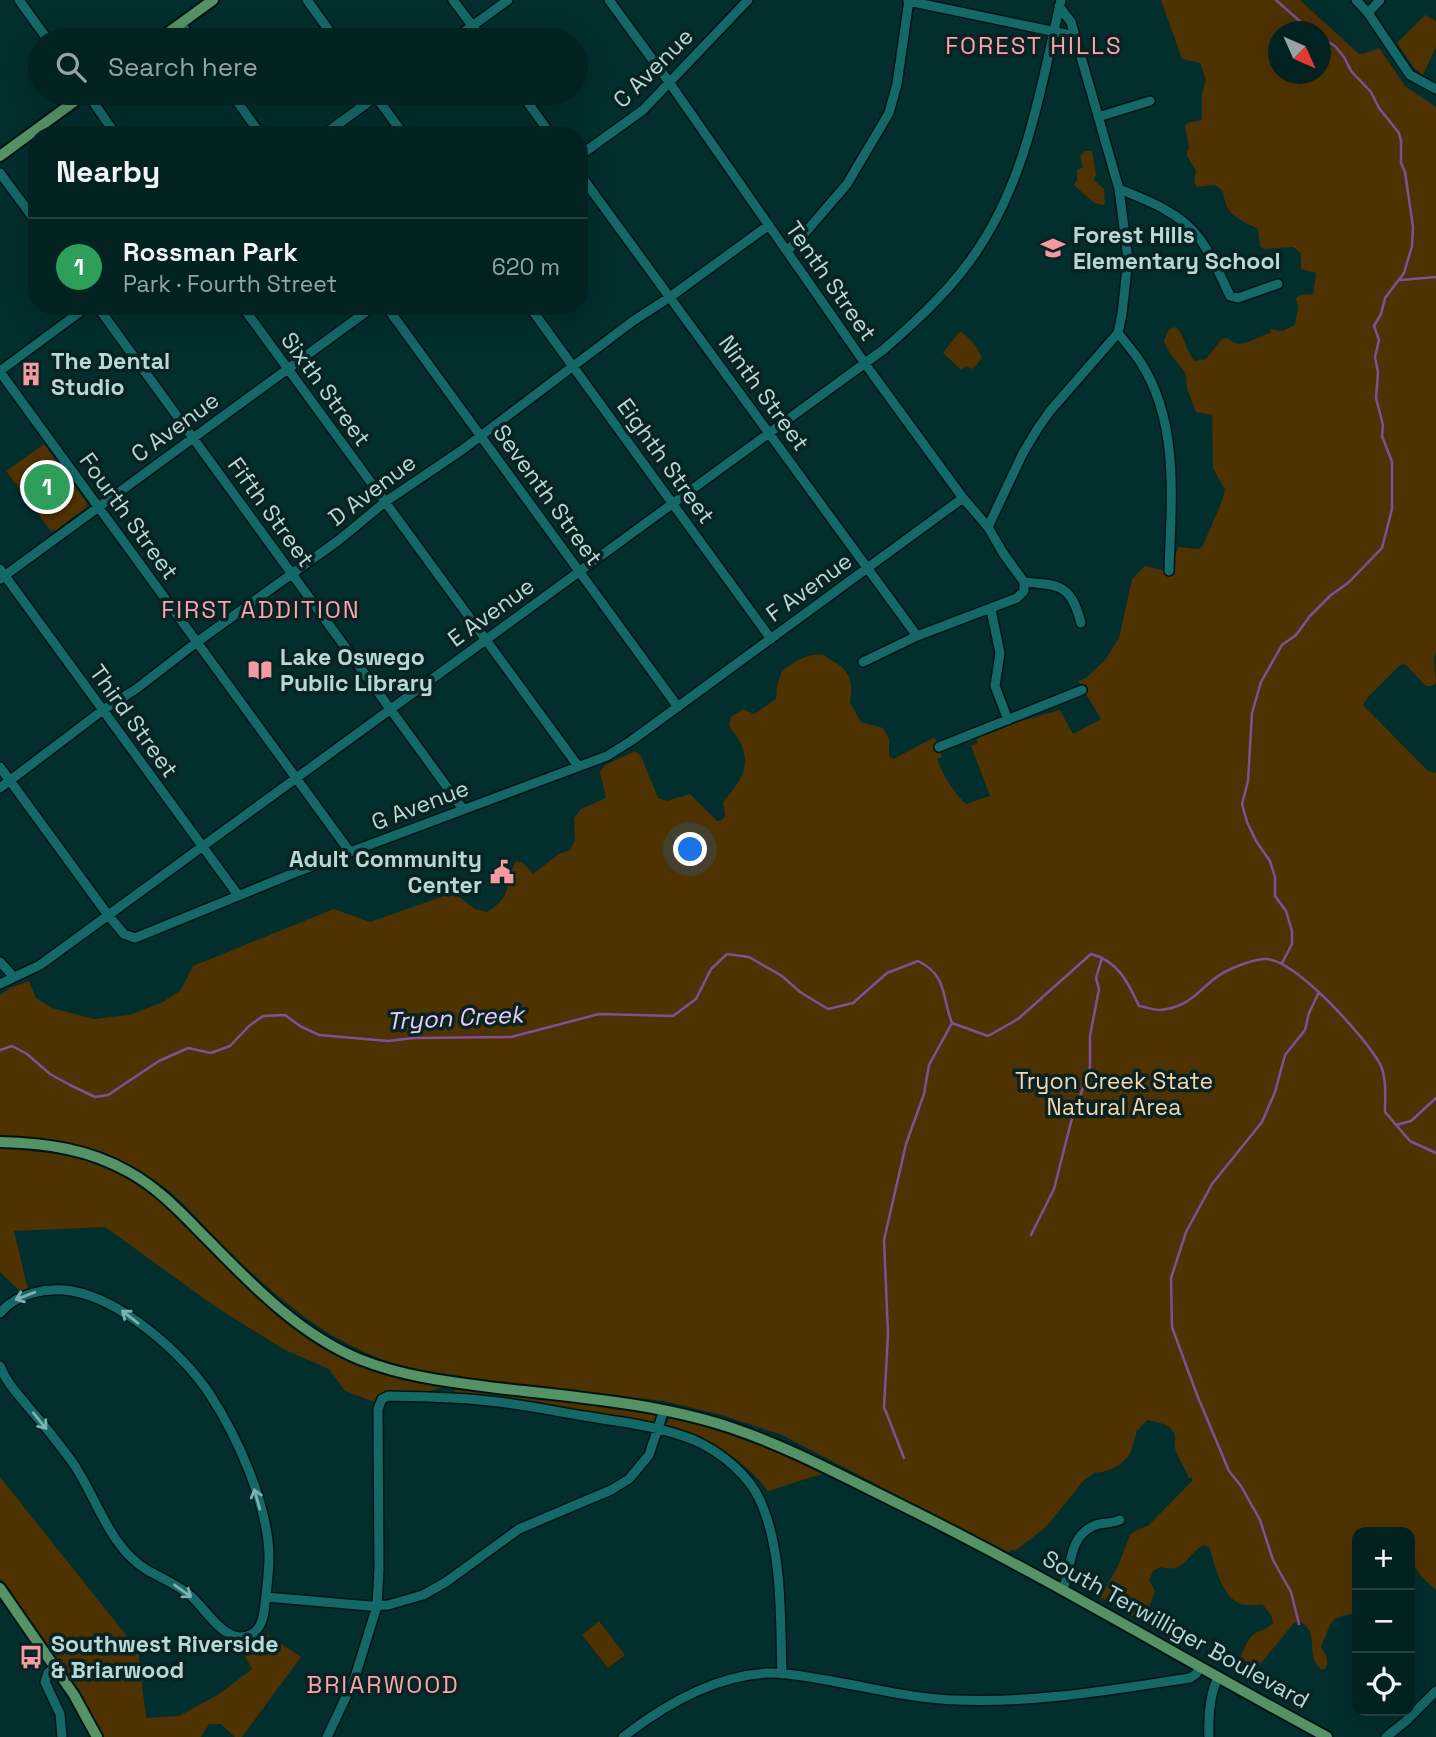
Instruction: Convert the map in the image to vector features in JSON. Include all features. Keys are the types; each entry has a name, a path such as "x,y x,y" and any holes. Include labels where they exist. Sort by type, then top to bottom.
{"main road":[{"path":"175,28 213,0"},
{"path":"41,126 70,105"},
{"path":"0,156 28,135"},
{"name":"South Terwilliger Boulevard","path":"0,1142 51,1144 100,1159 138,1177 166,1198 281,1310 322,1339 358,1358 429,1379 664,1410 729,1427 773,1444 1004,1557 1326,1737"},
{"path":"0,1588 55,1667 97,1737"}],"street":[{"path":"19,0 39,28"},
{"path":"307,0 327,28"},
{"path":"453,0 472,26"},
{"path":"469,28 508,0"},
{"name":"Tenth Street","path":"608,0 963,498 988,527 1024,582"},
{"name":"C Avenue","path":"588,150 636,116 748,0"},
{"path":"1356,0 1368,13 1410,75 1436,89"},
{"path":"1368,13 1380,0"},
{"path":"787,251 847,184 889,113 898,84 908,1 1066,34 1077,42"},
{"path":"988,527 1023,453 1038,428 1118,333 1127,284 1126,232 1119,189 1071,22 1060,3"},
{"name":"E Avenue","path":"0,984 40,965 892,342 937,300 965,267 1009,193 1027,146 1060,3"},
{"path":"181,24 184,28"},
{"path":"1098,117 1150,101"},
{"path":"95,105 110,126"},
{"path":"240,105 255,126"},
{"path":"335,126 363,105"},
{"path":"384,105 398,126"},
{"path":"530,105 545,126"},
{"path":"0,173 28,211"},
{"name":"Ninth Street","path":"588,185 917,636"},
{"path":"1119,189 1170,212 1188,226 1198,236 1230,296 1238,298 1278,284"},
{"name":"D Avenue","path":"0,788 103,710 136,689 339,540 385,502 769,225"},
{"path":"0,371 76,315"},
{"name":"Fifth Street","path":"104,315 463,809"},
{"name":"Sixth Street","path":"249,315 578,766"},
{"name":"C Avenue","path":"2,575 362,315"},
{"name":"Seventh Street","path":"393,315 678,707"},
{"name":"Eighth Street","path":"535,315 771,639"},
{"path":"1118,333 1141,362 1163,417 1171,472 1169,570"},
{"name":"Fourth Street","path":"0,371 350,852"},
{"name":"F Avenue","path":"678,707 963,498"},
{"name":"Third Street","path":"2,575 238,895"},
{"path":"863,662 917,636 991,610 1021,596 1024,582 1062,588 1075,602 1081,623"},
{"path":"991,610 1000,653 995,686 1008,720"},
{"path":"939,747 1082,690"},
{"name":"G Avenue","path":"108,915 127,937 135,938 238,895 615,751 678,707"},
{"path":"0,767 108,915"},
{"path":"0,962 14,977"},
{"path":"0,1313 16,1300 31,1293 55,1290 86,1294 123,1310 191,1370 222,1415 252,1483 267,1542 269,1556 264,1619 257,1630 251,1635 236,1636 225,1630 187,1592 135,1561 118,1544 74,1465 10,1387 0,1366"},
{"path":"327,1737 354,1680 377,1606 378,1409 382,1399 388,1396 490,1401 659,1429 695,1441 716,1452 746,1479 762,1504 773,1545 778,1579 782,1674"},
{"path":"266,1597 377,1606 407,1601 430,1591 454,1577 519,1529 624,1483 644,1462 659,1429 664,1410"},
{"path":"1063,1589 1069,1570 1070,1551 1079,1537 1098,1524 1120,1520"},
{"path":"55,1667 48,1673 45,1682 60,1714 62,1737"},
{"path":"623,1737 666,1707 704,1689 747,1675 782,1674 947,1700 1045,1699 1190,1678 1200,1667"},
{"path":"1209,1737 1209,1711 1213,1686 1218,1677"},
{"path":"1386,1737 1436,1691"}],"green space":[{"name":"Tryon Creek State Natural Area","path":"1161,0 1300,0 1323,21 1268,21 1268,84 1331,84 1331,28 1359,54 1379,48 1405,86 1436,107 1436,683 1426,686 1405,664 1400,665 1363,705 1428,771 1436,773 1436,1590 1415,1567 1415,1527 1352,1527 1352,1614 1336,1619 1330,1626 1321,1647 1327,1660 1325,1669 1321,1670 1316,1664 1312,1638 1307,1627 1301,1622 1294,1623 1248,1676 1238,1671 1237,1664 1251,1637 1273,1623 1271,1615 1263,1605 1244,1605 1234,1601 1220,1580 1209,1547 1204,1545 1176,1568 1160,1567 1153,1571 1149,1580 1155,1591 1150,1605 1152,1616 1148,1621 1129,1615 1100,1597 1118,1566 1130,1535 1149,1525 1193,1480 1191,1477 1189,1479 1176,1452 1173,1432 1164,1424 1147,1420 1137,1431 1130,1454 1121,1464 1084,1480 1046,1527 1015,1551 1012,1549 1008,1553 782,1435 722,1415 664,1401 431,1374 370,1354 342,1341 293,1308 246,1267 191,1211 144,1174 102,1154 72,1145 43,1139 0,1138 0,995 10,988 29,981 36,998 52,1008 94,1019 129,1015 161,1003 180,991 193,966 334,909 370,922 447,895 457,895 475,909 487,912 505,895 516,861 523,863 533,874 559,854 570,850 575,840 574,818 581,809 606,798 600,772 605,765 635,751 641,756 658,798 667,801 690,794 717,821 722,820 725,815 723,802 738,783 745,765 742,747 729,726 731,717 743,709 754,714 776,699 782,671 807,657 823,655 844,669 851,684 850,703 861,722 883,728 889,739 889,756 893,759 935,737 942,757 937,759 939,765 953,789 966,804 990,796 971,746 978,743 976,739 1018,722 1060,710 1073,734 1101,719 1078,681 1086,678 1105,660 1119,638 1132,579 1145,566 1171,572 1178,547 1199,549 1203,546 1225,490 1213,468 1212,415 1196,412 1187,389 1186,374 1164,341 1169,329 1176,327 1195,361 1206,359 1222,339 1244,343 1271,333 1270,329 1282,331 1295,325 1298,307 1296,298 1313,294 1316,273 1301,269 1301,253 1293,247 1264,249 1260,246 1258,229 1230,211 1223,191 1215,185 1197,187 1194,182 1196,171 1186,154 1189,148 1185,126 1187,123 1202,120 1202,94 1206,80 1200,63 1182,59"},
{"path":"1425,15 1436,21 1436,47 1423,75 1414,68 1397,43"},
{"path":"1085,151 1092,151 1096,174 1094,180 1104,189 1103,205 1094,203 1074,185 1077,170 1083,167 1080,156"},
{"path":"960,331 973,343 982,358 973,369 966,366 961,370 943,353"},
{"path":"44,444 87,503 86,508 55,531 50,530 6,471"},
{"path":"0,1148 58,1154 87,1161 128,1178 171,1209 281,1316 397,1376 444,1387 380,1404 345,1391 329,1369 285,1350 216,1307 105,1227 14,1231 28,1290 21,1292 0,1272"},
{"path":"455,1388 652,1411 656,1417 655,1425 454,1395"},
{"path":"670,1416 749,1440 825,1473 768,1491 735,1458 695,1436 666,1426"},
{"path":"0,1477 138,1650 146,1718 179,1716 219,1694 252,1669 240,1647 243,1639 262,1631 301,1657 242,1737 235,1737 221,1724 209,1724 201,1737 104,1737 79,1690 0,1578"},
{"path":"599,1621 625,1655 608,1668 582,1635"}],"waterway":[{"path":"1276,0 1300,21"},
{"path":"1282,963 1292,944 1292,931 1286,911 1275,896 1275,877 1270,861 1256,841 1242,804 1248,781 1252,713 1261,682 1282,645 1296,635 1310,616 1348,583 1382,548 1392,509 1392,462 1382,436 1383,425 1376,398 1378,372 1375,357 1379,340 1374,326 1381,314 1385,298 1404,273 1412,246 1413,227 1405,172 1401,163 1399,133 1379,108 1371,92 1331,44"},
{"path":"1401,280 1436,277"},
{"name":"Tryon Creek","path":"0,1050 12,1046 27,1054 50,1074 95,1097 108,1095 159,1061 188,1048 211,1053 230,1046 263,1016 285,1015 319,1035 388,1041 414,1038 511,1037 599,1014 673,1016 696,999 711,969 727,954 749,957 782,976 800,992 828,1009 853,1003 887,973 918,961 928,967 939,980 952,1023 988,1036 1018,1019 1091,954 1115,967 1139,1006 1160,1010 1184,1003 1231,969 1264,959 1277,962 1293,971 1345,1019 1380,1064 1385,1081 1385,1112 1410,1141 1436,1153"},
{"path":"1031,1235 1054,1189 1071,1122 1090,1068 1090,1036 1099,989 1096,978 1102,958"},
{"path":"1299,1624 1291,1592 1273,1560 1260,1520 1241,1486 1229,1471 1197,1395 1172,1327 1171,1278 1186,1232 1212,1184 1262,1122 1275,1092 1285,1055 1305,1030 1309,1013 1319,992"},
{"path":"904,1458 884,1407 888,1334 884,1240 906,1144 924,1094 929,1065 952,1023"},
{"path":"1396,1125 1411,1121 1436,1098"}],"place":[{"name":"Forest Hills Elementary School","path":"1053,248"},
{"name":"The Dental Studio","path":"31,374"},
{"name":"Rossman Park","path":"47,487"},
{"name":"Lake Oswego Public Library","path":"260,670"},
{"name":"Adult Community Center","path":"502,872"},
{"name":"Southwest Riverside & Briarwood","path":"31,1657"}],"district":[{"name":"FOREST HILLS","path":"1034,46"},
{"name":"FIRST ADDITION","path":"261,610"},
{"name":"BRIARWOOD","path":"383,1685"}]}
